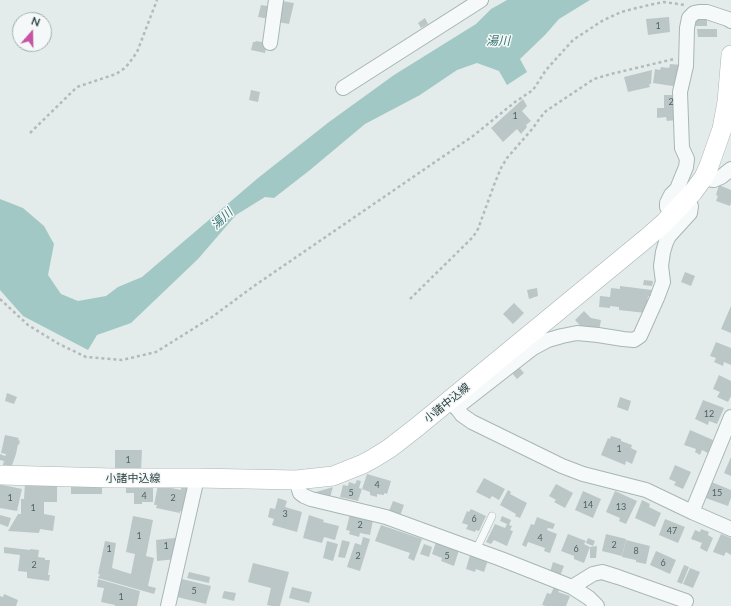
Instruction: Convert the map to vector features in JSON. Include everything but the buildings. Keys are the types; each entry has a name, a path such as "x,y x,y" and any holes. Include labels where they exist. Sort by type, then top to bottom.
{"main road":[{"name":"小諸中込線","path":"0,475 105,478 296,480 333,476 363,464 390,448 453,404 672,215 693,192 704,177 713,157 722,129 727,102 731,55"}],"street":[{"path":"270,43 276,0"},
{"path":"343,88 481,0"},
{"path":"672,215 667,207 667,203 671,195 677,189 686,167 687,159 682,148 680,92 686,66 687,28 689,18 694,13 707,12 731,21"},
{"path":"704,177 708,180 714,180 721,177 731,169"},
{"path":"686,199 691,206 690,213 669,236 666,242 661,266 663,282 640,336 634,340 577,333 548,340 533,348 453,404 462,415 472,422 562,466 583,474 646,490 731,529"},
{"path":"692,512 731,417"},
{"path":"168,606 197,478"},
{"path":"296,480 300,493 311,499 386,517 476,550 572,588 589,598 597,606"},
{"path":"572,588 593,574 602,572 686,601"}],"lane":[{"path":"476,550 492,516"}],"path":[{"path":"30,133 77,87 116,74 125,68 137,52 157,0"},
{"path":"0,299 28,325 58,344 86,357 122,360 156,352 212,317 254,286 473,136 514,102 533,90 546,70 573,40 602,21 621,12 664,2 703,9 707,12"},
{"path":"410,299 473,237 478,229 501,168 507,158 546,111 594,80 611,74 686,55"}],"water":[{"name":"湯川","path":"507,0 590,0 559,19 520,59 527,72 507,85 499,71 477,63 457,70 420,95 365,124 274,198 265,197 236,215 198,259 131,323 97,335 88,350 23,316 0,290 0,199 23,208 44,226 54,244 48,275 61,294 78,301 106,296 118,287 142,277 258,178 329,122 394,75 476,24 491,9"}]}
